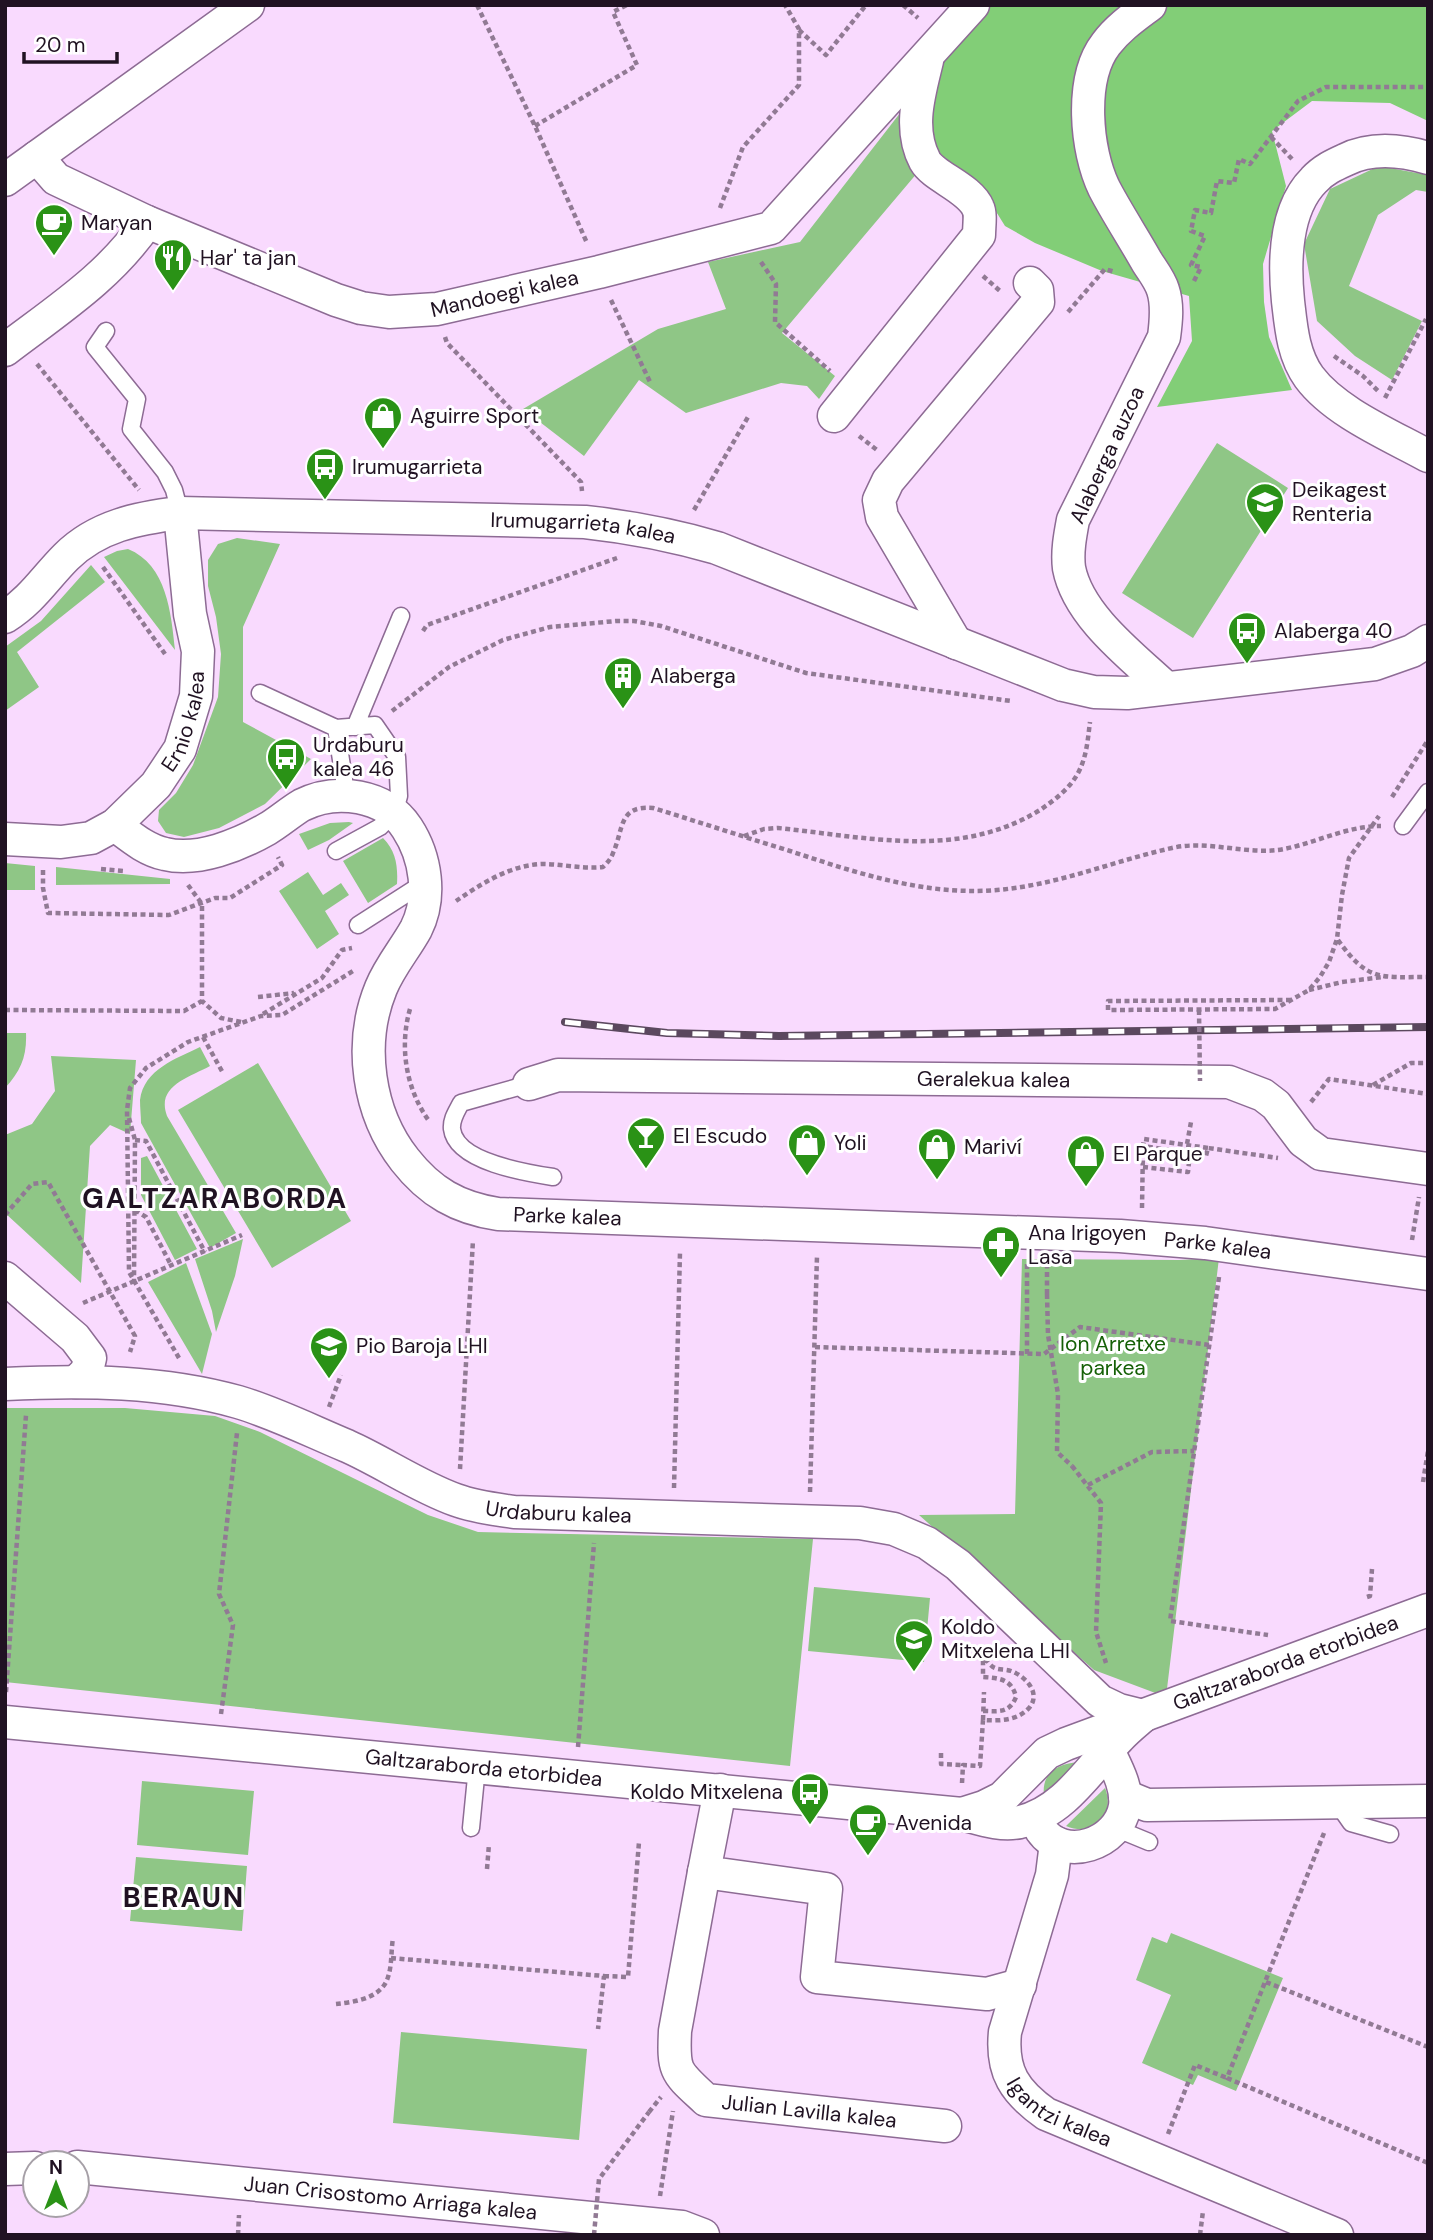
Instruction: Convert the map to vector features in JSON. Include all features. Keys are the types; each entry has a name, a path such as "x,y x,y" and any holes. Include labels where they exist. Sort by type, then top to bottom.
{"street":[{"path":"5,180 248,5"},
{"path":"834,416 979,235 978,208 963,191 926,164 916,135 916,106 928,56 973,5"},
{"name":"Alaberga auzoa","path":"1150,5 1127,21 1104,46 1094,69 1088,99 1088,130 1094,163 1104,188 1163,289 1166,316 1164,337 1073,520 1069,569 1079,594 1094,618 1166,688"},
{"name":"Mandoegi kalea","path":"37,157 56,179 147,222 336,300 361,308 389,312 437,309 771,228 928,56"},
{"path":"1428,158 1409,152 1384,150 1355,155 1328,168 1313,180 1300,198 1291,225 1286,283 1291,332 1298,356 1309,376 1325,394 1351,413 1428,456"},
{"path":"5,350 108,270 129,248 147,222"},
{"path":"956,643 882,517 879,500 888,481 1032,299"},
{"name":"Irumugarrieta kalea","path":"5,617 22,607 66,557 91,537 119,524 145,517 180,513 585,522 632,527 717,548 1063,685 1094,692 1127,693 1166,688"},
{"name":"Ernio kalea","path":"115,825 156,785 180,749 196,696 198,651 190,614 180,513"},
{"path":"1166,688 1375,664 1412,651 1428,641"},
{"name":"Parke kalea","path":"115,825 138,844 164,854 183,856 210,852 240,843 302,806 324,797 344,795 364,798 380,804 406,825 420,854 425,882 423,911 417,926 394,961 374,1014 369,1060 376,1106 385,1129 416,1174 435,1191 475,1211 511,1215 1120,1236 1419,1263"},
{"path":"5,839 61,842 91,838 115,825"},
{"name":"Geralekua kalea","path":"529,1084 558,1075 1229,1082 1263,1095 1276,1105 1303,1141 1321,1154 1424,1180"},
{"path":"5,1278 75,1338 90,1358 87,1371 76,1382"},
{"name":"Urdaburu kalea","path":"16,1394 76,1382 148,1385 205,1394 241,1403 352,1448 454,1499 483,1508 514,1512 860,1523 894,1530 927,1544 958,1565 1102,1727 1119,1710 1143,1716"},
{"name":"Galtzaraborda etorbidea","path":"961,1814 1002,1798 1048,1753 1102,1727 1143,1716 1428,1610"},
{"name":"Galtzaraborda etorbidea","path":"5,1722 961,1814 995,1823 1019,1822 1034,1817 1067,1795 1102,1727"},
{"path":"1031,1768 1030,1788 1034,1817 1042,1834 1056,1843 1080,1847 1093,1844 1115,1828 1125,1807 1119,1775 1102,1727"},
{"path":"679,2075 674,2055 675,2031 720,1790"},
{"path":"1125,1796 1147,1805 1428,1801"},
{"name":"Igantzi kalea","path":"1056,1843 1052,1875 1005,2032 1006,2066 1016,2087 1028,2101 1046,2114 1337,2235"},
{"path":"704,1872 826,1889 817,1977 987,1994 1020,1985"},
{"name":"Julian Lavilla kalea","path":"679,2075 706,2100 945,2126"},
{"name":"Juan Crisostomo Arriaga kalea","path":"91,2168 655,2224 682,2227 703,2235"}],"lane":[{"path":"106,331 94,347 137,399 131,429 164,472 174,490 180,513"},
{"path":"355,727 401,616"},
{"path":"260,693 336,728 375,725 397,757 398,796 394,813 380,827 337,851"},
{"path":"336,728 344,795"},
{"path":"1403,826 1428,792"},
{"path":"358,925 425,882"},
{"path":"529,1084 461,1103 453,1117 454,1136 475,1156 509,1170 553,1177"},
{"path":"471,1828 477,1767"},
{"path":"1337,1803 1351,1823 1390,1834"},
{"path":"1115,1828 1149,1842"}],"path":[{"path":"477,5 587,244"},
{"path":"535,127 637,65 608,5"},
{"path":"613,12 627,5"},
{"path":"785,5 799,29 826,55 866,5"},
{"path":"799,29 799,86 743,147 718,215 744,236 776,284 775,323 812,355"},
{"path":"1163,289 1185,300 1201,267 1191,265 1205,236 1191,231 1195,210 1211,213 1217,181 1234,183 1239,159 1250,164 1298,100 1326,86 1428,86"},
{"path":"961,258 1032,299 1061,320 1105,268 1117,273"},
{"path":"437,309 447,343 581,482"},
{"path":"1385,398 1426,319"},
{"path":"626,331 652,384"},
{"path":"1326,350 1363,376 1396,405"},
{"path":"38,365 132,480"},
{"path":"834,416 899,468"},
{"path":"690,517 748,417"},
{"path":"420,634 427,625 626,555"},
{"path":"102,566 165,654"},
{"path":"375,725 449,667 503,640 550,627 616,621 661,626 806,673 1024,702 1040,702 1063,685"},
{"path":"743,836 778,828 882,840 962,839 983,835 1021,821 1054,801 1070,786 1080,769 1086,751 1094,692"},
{"path":"417,926 483,882 514,869 541,864 603,867 613,855 629,812 641,807 653,808 870,877 953,891 997,890 1056,881 1174,847 1279,850 1373,826 1403,826"},
{"path":"45,841 43,888 48,913 169,915 215,898 230,898 282,865 263,831"},
{"path":"1309,990 1329,962 1338,939 1342,895"},
{"path":"202,904 202,1001 221,1018 242,1022"},
{"path":"1338,939 1353,961 1384,977"},
{"path":"183,1364 129,1272 127,1110 130,1088 146,1068 188,1042 261,1016 323,978 342,950"},
{"path":"261,1016 282,1015 363,965"},
{"path":"1290,1000 1108,1001 1108,1010 1275,1009 1309,990 1342,982 1384,977 1428,977"},
{"path":"258,998 298,993"},
{"path":"5,1010 184,1011 202,1001"},
{"path":"413,1001 407,1026 406,1065 412,1091 421,1110 434,1127 446,1099 461,1103"},
{"path":"1199,1010 1200,1081"},
{"path":"203,1036 222,1073"},
{"path":"1372,1086 1410,1063 1428,1063"},
{"path":"1329,1079 1428,1094"},
{"path":"127,1110 135,1140 134,1281"},
{"path":"1187,1144 1191,1122"},
{"path":"1142,1214 1144,1139 1208,1148"},
{"path":"135,1140 146,1141 205,1252"},
{"path":"1143,1146 1190,1153 1188,1172 1143,1167"},
{"path":"1419,1263 1424,1180"},
{"path":"5,1215 32,1184 48,1182 135,1336 129,1355"},
{"path":"135,1210 146,1217 171,1265"},
{"path":"85,1300 242,1236"},
{"path":"460,1474 473,1237"},
{"path":"674,1489 680,1243"},
{"path":"810,1493 817,1247"},
{"path":"1027,1254 1027,1354"},
{"path":"1220,1267 1170,1621 1276,1636"},
{"path":"1047,1294 1048,1335 1058,1394 1057,1452 1072,1466 1101,1503 1096,1632 1116,1691 1102,1727"},
{"path":"815,1347 1044,1354 1080,1327 1209,1345"},
{"path":"326,1416 341,1376"},
{"path":"6,1693 16,1394"},
{"path":"221,1714 233,1625 219,1594 238,1429"},
{"path":"1088,1485 1152,1452 1194,1451"},
{"path":"1423,1482 1428,1451"},
{"path":"578,1748 596,1514"},
{"path":"1370,1596 1372,1569"},
{"path":"983,1711 1009,1709 1016,1698 1011,1684 1007,1681 983,1677 984,1656 998,1642"},
{"path":"983,1720 1002,1721 1013,1718 1031,1706 1034,1698 1027,1681 1009,1670 993,1667 984,1656"},
{"path":"942,1753 941,1764 981,1766 984,1692"},
{"path":"962,1781 963,1765"},
{"path":"1227,2078 1337,1803"},
{"path":"391,1958 628,1977 639,1842"},
{"path":"487,1868 489,1843"},
{"path":"337,2004 354,2002 377,1993 388,1978 393,1938"},
{"path":"598,2029 604,1976"},
{"path":"1266,1982 1428,2047"},
{"path":"1157,2160 1195,2065 1428,2163"},
{"path":"655,2224 679,2075"},
{"path":"594,2235 599,2179 649,2112"},
{"path":"1200,2235 1204,2201"}],"green space":[{"path":"981,5 1428,5 1428,121 1390,103 1312,101 1272,131 1286,186 1263,264 1264,302 1269,337 1292,390 1157,407 1192,341 1189,296 1102,271 1035,243 1005,226 982,189 937,151 928,114 935,76 965,23"},
{"path":"904,108 918,172 782,333 835,376 819,399 807,386 781,383 686,413 639,380 584,456 523,409 658,329 726,309 708,262 800,242"},
{"path":"1379,166 1428,175 1428,192 1416,190 1378,215 1349,286 1422,321 1392,380 1355,356 1317,321 1304,244 1330,189"},
{"path":"1217,443 1288,488 1193,638 1122,593"},
{"path":"237,538 280,544 243,627 243,722 311,759 265,804 219,828 184,837 166,833 158,821 159,810 176,793 193,765 218,697 221,654 208,586 208,560 218,544"},
{"path":"128,549 141,556 159,578 169,606 175,650 104,557"},
{"path":"91,565 105,582 17,652 39,687 5,711 5,647 41,621"},
{"path":"330,823 353,823 329,840 308,850 299,834"},
{"path":"383,838 395,859 397,884 368,903 343,861"},
{"path":"5,863 35,866 35,890 5,890"},
{"path":"56,867 170,879 170,884 56,885"},
{"path":"308,872 323,895 341,883 349,895 325,911 339,934 317,949 279,891"},
{"path":"5,1033 26,1033 26,1041 22,1063 5,1088"},
{"path":"200,1047 210,1066 176,1084 166,1097 165,1106 167,1116 236,1233 210,1248 141,1123 140,1100 148,1080 163,1066"},
{"path":"51,1056 136,1060 130,1134 110,1125 90,1146 81,1283 5,1213 5,1135 32,1124 55,1091"},
{"path":"258,1063 351,1221 272,1268 178,1110"},
{"path":"147,1156 197,1249 175,1260 141,1195 141,1158"},
{"path":"243,1239 235,1276 216,1332 195,1259"},
{"name":"Ion Arretxe parkea","path":"1219,1258 1166,1697 1094,1670 919,1515 1015,1514 1022,1259"},
{"path":"186,1263 212,1334 202,1374 148,1282"},
{"path":"5,1408 125,1408 215,1416 260,1432 428,1515 478,1532 813,1539 790,1766 5,1682"},
{"path":"814,1587 930,1598 924,1662 808,1651"},
{"path":"1080,1762 1044,1796 1045,1781 1053,1770 1065,1764"},
{"path":"142,1781 254,1791 248,1855 137,1845"},
{"path":"1105,1788 1107,1807 1100,1822 1085,1829 1066,1826"},
{"path":"136,1857 247,1866 242,1931 130,1921"},
{"path":"1171,1933 1283,1978 1236,2091 1198,2075 1193,2085 1142,2063 1171,1995 1136,1980 1152,1937 1167,1943"},
{"path":"401,2032 587,2049 579,2140 393,2123"}],"railway":[{"path":"565,1022 667,1033 779,1036 1428,1027"}],"place":[{"name":"Maryan","path":"54,257"},
{"name":"Har' ta jan","path":"173,292"},
{"name":"Aguirre Sport","path":"383,450"},
{"name":"Irumugarrieta","path":"325,501"},
{"name":"Deikagest Renteria","path":"1265,536"},
{"name":"Alaberga 40","path":"1247,665"},
{"name":"Alaberga","path":"623,710"},
{"name":"Urdaburu kalea 46","path":"286,791"},
{"name":"El Escudo","path":"646,1170"},
{"name":"Yoli","path":"807,1177"},
{"name":"Mariví","path":"937,1181"},
{"name":"El Parque","path":"1086,1188"},
{"name":"Ana Irigoyen Lasa","path":"1001,1279"},
{"name":"Pio Baroja LHI","path":"329,1380"},
{"name":"Koldo Mitxelena LHI","path":"914,1673"},
{"name":"Koldo Mitxelena","path":"810,1826"},
{"name":"Avenida","path":"868,1857"}],"district":[{"name":"GALTZARABORDA","path":"215,1198"},
{"name":"BERAUN","path":"184,1897"}]}
